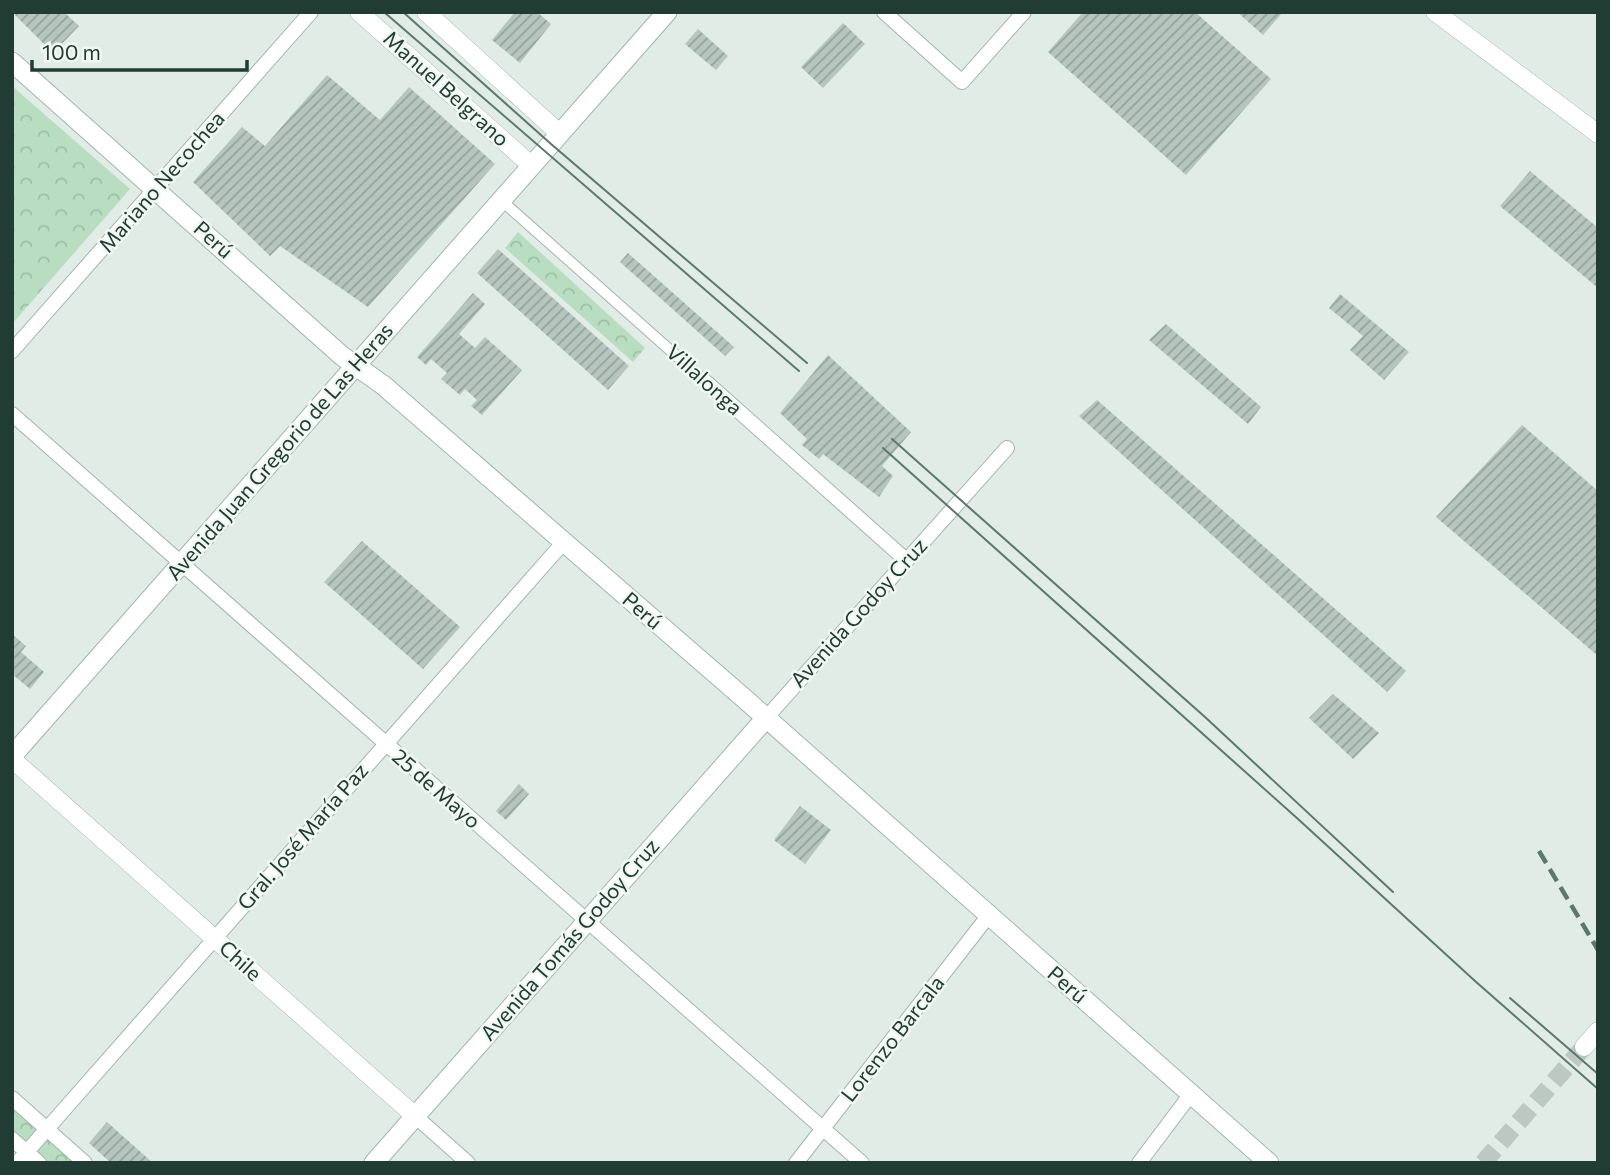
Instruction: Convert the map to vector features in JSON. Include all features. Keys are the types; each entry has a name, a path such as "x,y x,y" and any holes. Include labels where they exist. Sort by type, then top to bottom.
{"main road":[{"name":"Avenida Juan Gregorio de Las Heras","path":"12,757 667,12"},
{"name":"Perú","path":"12,62 355,366 393,394 766,718 1269,1163"},
{"name":"Avenida Tomás Godoy Cruz","path":"374,1163 766,718"}],"street":[{"name":"Mariano Necochea","path":"12,351 311,12"},
{"name":"Manuel Belgrano","path":"359,12 532,166"},
{"name":"Manuel Belgrano","path":"426,12 554,141"},
{"path":"884,12 962,82 1024,12"},
{"path":"1435,12 1598,134"},
{"name":"Villalonga","path":"502,201 906,560"},
{"name":"25 de Mayo","path":"12,414 862,1163"},
{"name":"Avenida Godoy Cruz","path":"766,718 1007,448"},
{"name":"Gral. José María Paz","path":"22,1157 563,543"},
{"name":"Chile","path":"12,757 468,1163"},
{"name":"Lorenzo Barcala","path":"796,1163 989,915"},
{"path":"1584,1047 1598,1031"},
{"path":"1139,1163 1191,1094"},
{"path":"12,1098 85,1163"},
{"path":"12,1139 22,1157 39,1163"}],"green space":[{"path":"12,86 130,189 12,324"},
{"path":"518,232 645,348 633,362 505,248"},
{"path":"12,1098 85,1163 39,1163 12,1139"}],"building":[{"path":"12,12 64,12 79,26 53,53"},
{"path":"515,12 537,12 551,24 520,63 492,40"},
{"path":"1083,12 1195,12 1271,79 1186,175 1048,52"},
{"path":"1237,12 1283,12 1263,35"},
{"path":"843,23 865,44 823,88 801,67"},
{"path":"698,29 728,56 716,70 685,44"},
{"path":"327,75 380,120 409,87 495,164 368,307 280,246 270,256 193,182 242,127 265,146"},
{"path":"1530,171 1598,228 1598,288 1500,206"},
{"path":"498,249 629,366 608,390 477,273"},
{"path":"628,253 734,347 725,356 620,262"},
{"path":"473,293 485,304 459,334 475,348 485,337 522,370 482,415 471,406 477,400 465,389 460,395 441,379 447,373 431,359 426,365 417,357"},
{"path":"1340,294 1409,352 1384,380 1350,350 1363,336 1329,308"},
{"path":"1166,324 1261,407 1248,424 1149,340"},
{"path":"828,355 911,432 882,466 893,476 879,497 823,454 819,459 802,445 807,439 780,413"},
{"path":"1097,400 1406,671 1387,692 1079,416"},
{"path":"1522,425 1598,491 1598,656 1436,517"},
{"path":"362,541 460,627 423,669 324,582"},
{"path":"12,634 26,646 21,652 44,672 30,689 12,674"},
{"path":"1333,694 1379,733 1353,759 1309,718"},
{"path":"519,784 529,794 506,820 496,811"},
{"path":"800,806 831,830 805,864 774,840"},
{"path":"107,1122 153,1163 111,1163 89,1143"}],"tunnel":[{"path":"1483,1163 1584,1047"}],"tram line":[{"path":"384,12 799,371"},
{"path":"403,12 551,144 807,363"},
{"path":"892,439 1205,717 1393,892"},
{"path":"883,448 1598,1089"},
{"path":"1510,998 1598,1074"}],"railway":[{"path":"1539,851 1598,950"}]}
